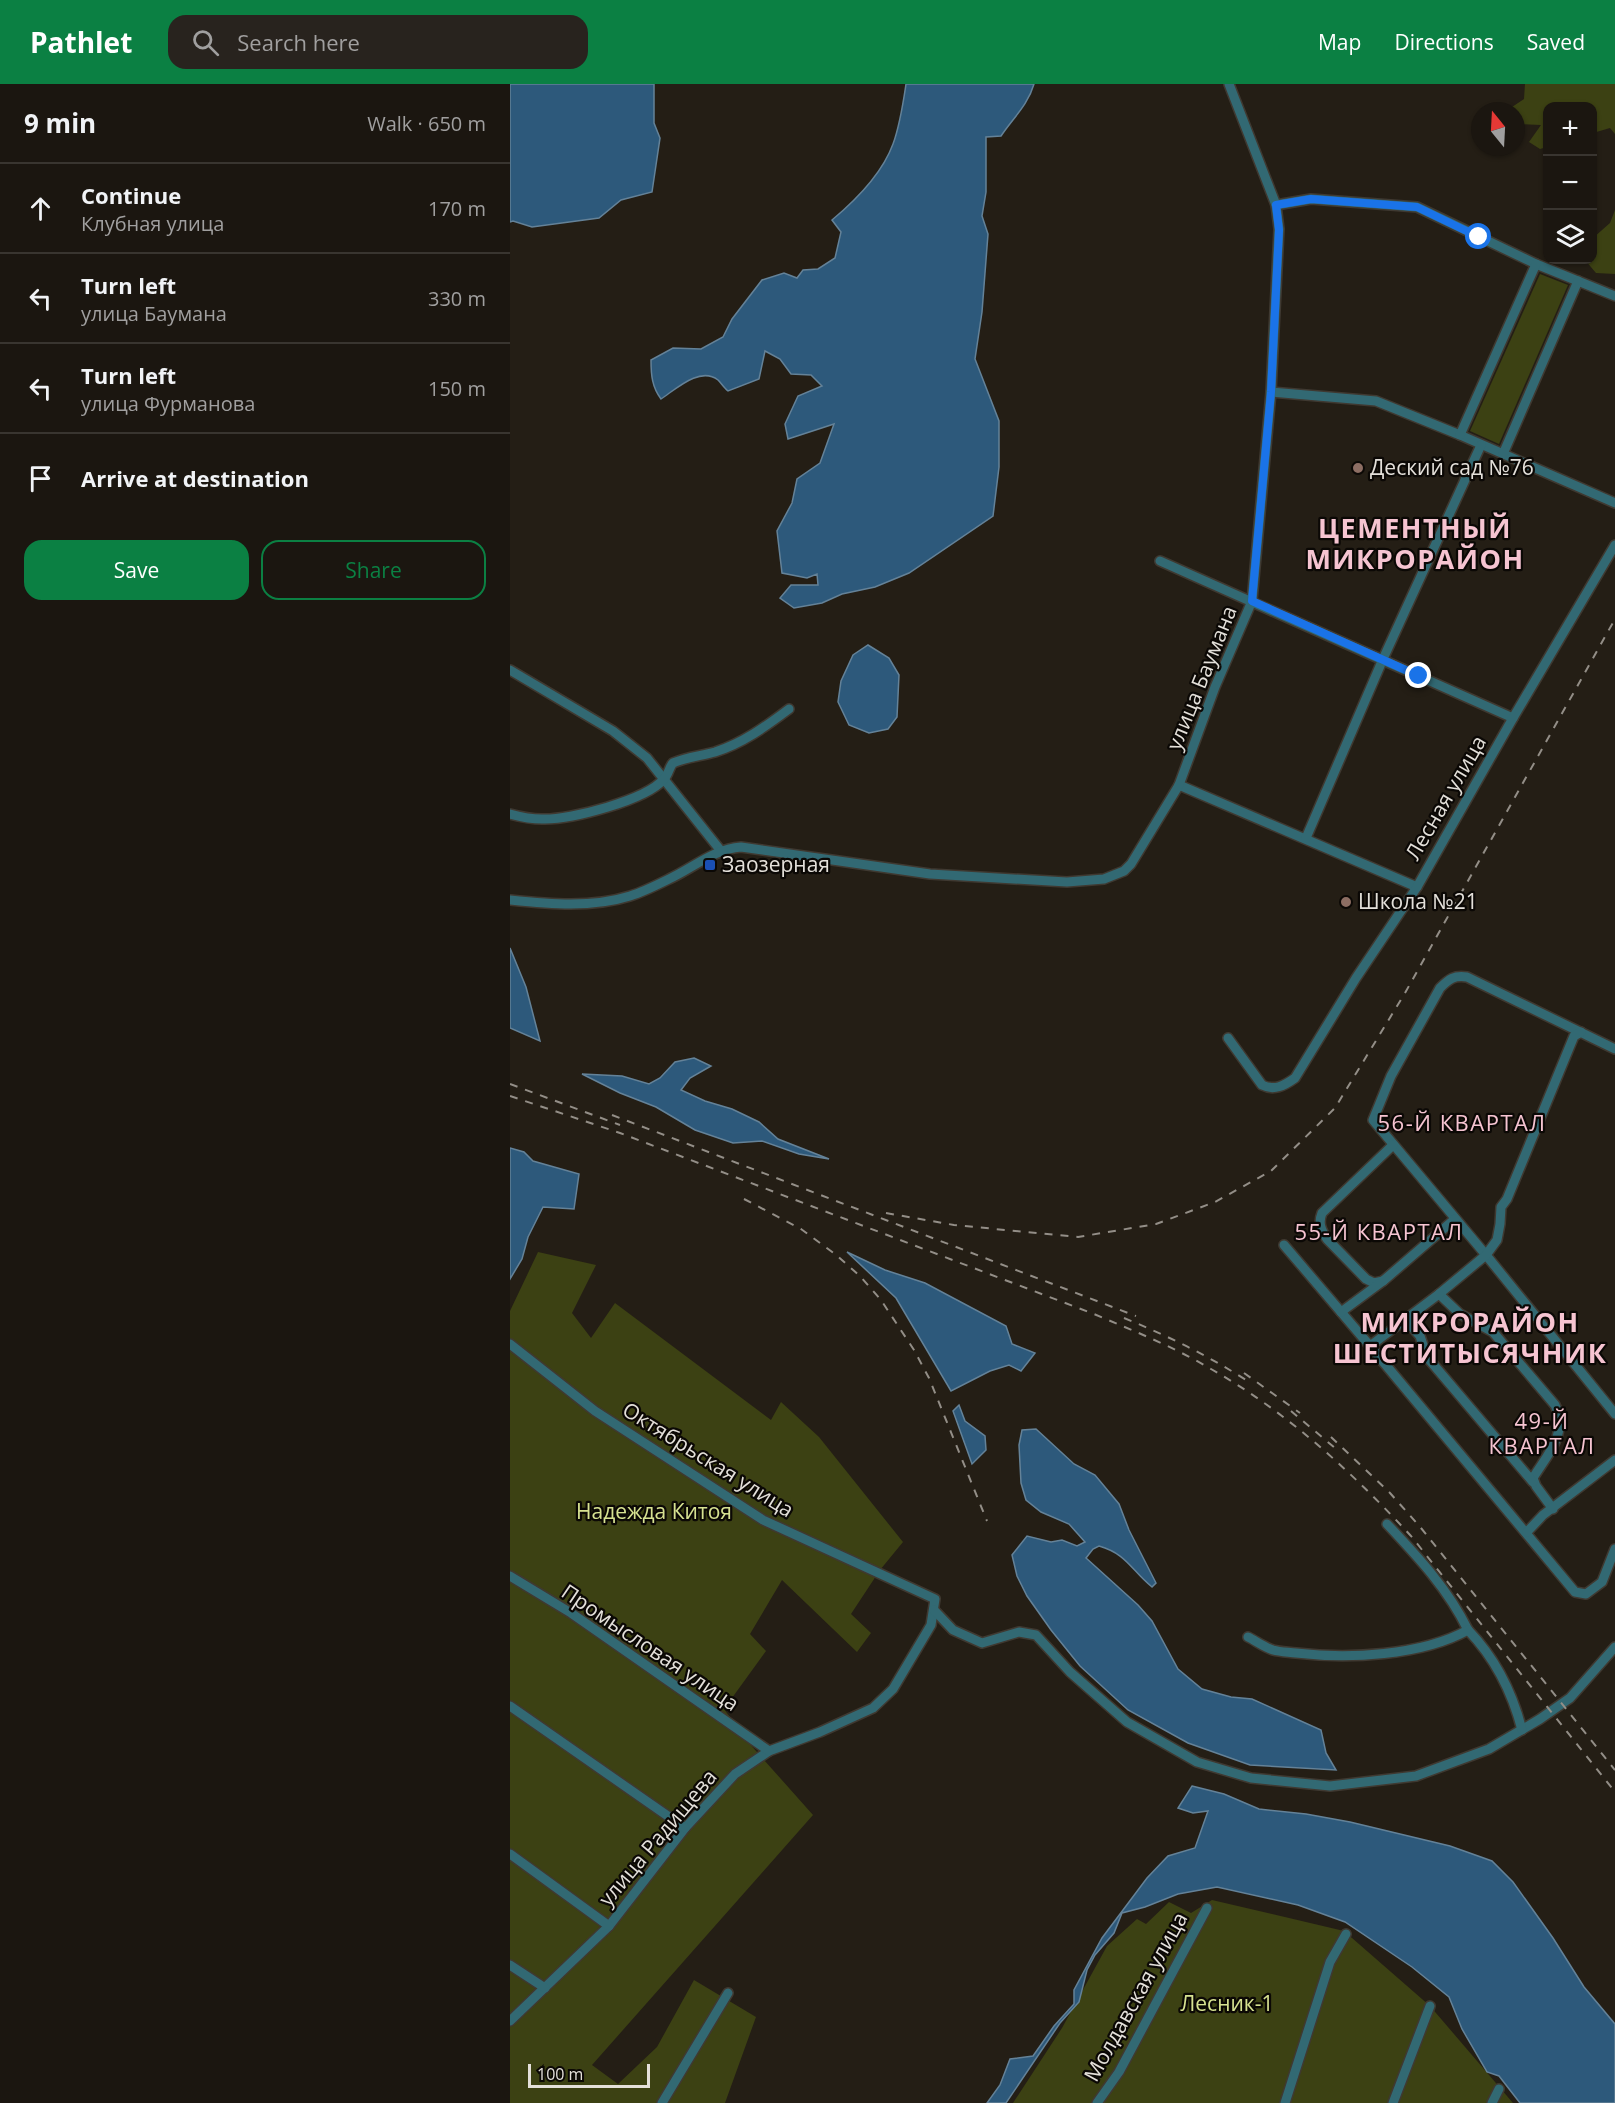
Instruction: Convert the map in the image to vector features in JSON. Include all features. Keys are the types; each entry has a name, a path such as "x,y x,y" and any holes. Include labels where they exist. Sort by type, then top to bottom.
{"street":[{"name":"улица Баумана","path":"721,851 741,847 758,848 930,874 1067,882 1104,879 1124,870 1131,864 1179,785 1215,687 1252,601 1271,392 1279,230 1276,205 1229,84"},
{"path":"1276,205 1311,199 1417,207 1536,264 1615,296"},
{"path":"1460,435 1536,264"},
{"path":"1503,454 1578,281"},
{"path":"1271,392 1376,401 1615,503"},
{"path":"1306,838 1383,659 1481,445"},
{"name":"Лесная улица","path":"1228,1038 1262,1085 1276,1088 1286,1085 1294,1078 1356,978 1417,887 1615,545"},
{"path":"1160,561 1513,718"},
{"path":"510,670 613,731 647,758 721,851 671,878 630,896 600,902 552,905 510,900"},
{"path":"510,814 542,819 582,814 610,807 640,794 665,778 673,763 738,743 789,709"},
{"path":"1179,785 1417,887"},
{"path":"1615,1049 1467,977 1457,975 1450,978 1440,988 1391,1076 1373,1120 1615,1414"},
{"path":"1371,1346 1486,1255 1497,1240 1502,1204 1507,1199 1574,1036 1581,1032"},
{"path":"1383,1281 1374,1283 1366,1279 1327,1239 1322,1232 1320,1218 1322,1213 1393,1145"},
{"path":"1341,1312 1383,1281 1455,1219"},
{"path":"1284,1245 1575,1592 1586,1594 1602,1582 1615,1549"},
{"path":"1439,1294 1460,1314 1493,1332 1555,1405 1560,1414 1561,1426 1555,1443 1533,1478 1533,1482"},
{"path":"1405,1320 1420,1336 1427,1357 1533,1482 1553,1509"},
{"name":"Октябрьская улица","path":"510,1344 595,1411 763,1520 935,1599"},
{"path":"1527,1532 1535,1522 1615,1460"},
{"path":"1388,1524 1432,1573 1458,1610 1468,1630 1497,1666 1515,1702 1522,1730"},
{"name":"Промысловая улица","path":"510,1576 571,1613 769,1751"},
{"name":"улица Радищева","path":"510,2021 609,1926 685,1827 735,1774 769,1751 820,1732 873,1708 892,1689 931,1625 935,1599"},
{"path":"934,1610 953,1630 982,1643 1019,1632 1036,1635 1070,1672 1127,1722 1197,1761 1251,1778 1330,1786 1416,1776 1489,1749 1570,1698 1615,1647"},
{"path":"1248,1636 1273,1650 1320,1656 1360,1655 1416,1648 1468,1630"},
{"path":"510,1706 685,1827"},
{"path":"510,1854 609,1926"},
{"name":"Молдавская улица","path":"1097,2103 1119,2072 1206,1908"},
{"path":"1285,2103 1330,1962 1346,1934"},
{"path":"510,1965 545,1988"},
{"path":"662,2103 728,1993"},
{"path":"1393,2103 1430,2006"},
{"path":"1492,2103 1499,2089"}],"green space":[{"path":"1525,84 1615,84 1615,134 1610,128 1597,132 1597,102 1543,102 1543,148 1540,149 1529,142 1541,125 1525,124 1525,102 1520,102 1524,99"},
{"path":"1615,210 1615,274 1596,273 1588,264 1597,264 1597,234 1610,223"},
{"path":"1540,274 1568,285 1499,444 1470,431"},
{"name":"Надежда Китоя","path":"538,1252 596,1265 572,1313 591,1338 615,1303 771,1420 781,1402 819,1437 903,1542 880,1570 851,1614 871,1633 857,1652 782,1580 750,1634 766,1651 724,1709 749,1743 813,1815 592,2065 618,2084 657,2047 694,1980 756,2017 725,2103 510,2103 510,1311"},
{"name":"Лесник-1","path":"1212,1900 1344,1931 1430,2006 1513,2103 1013,2103 1062,2028 1107,1946 1137,1919 1146,1924 1169,1902 1191,1913"}],"water":[{"path":"510,84 654,84 654,123 660,138 652,192 621,200 599,218 532,227 510,222"},
{"path":"906,84 1034,84 1024,105 1001,136 986,137 986,192 982,216 988,234 982,312 975,359 999,421 999,467 993,516 909,573 875,587 842,594 822,603 794,608 780,598 791,585 818,585 817,574 807,578 782,573 777,531 792,503 797,479 820,463 834,424 788,439 785,424 798,396 822,386 811,375 791,374 780,359 765,351 759,379 728,391 711,376 696,377 661,399 653,381 651,360 673,348 701,349 723,337 732,319 762,280 784,273 797,278 803,270 818,269 835,258 841,232 832,220 867,186 888,155 898,129"},
{"path":"868,645 889,658 899,675 897,717 888,729 869,733 849,725 838,702 841,681 853,655"},
{"path":"510,948 526,987 540,1041 510,1028"},
{"path":"694,1058 711,1066 690,1078 681,1090 705,1101 732,1109 759,1122 778,1139 829,1159 799,1154 762,1141 733,1143 695,1130 656,1107 620,1093 582,1074 622,1076 649,1084 660,1078 675,1062"},
{"path":"510,1148 524,1152 533,1161 579,1174 574,1209 543,1207 528,1237 522,1259 510,1279"},
{"path":"847,1252 885,1270 925,1283 1006,1326 1012,1344 1035,1353 1021,1371 1009,1365 990,1371 951,1391 896,1298"},
{"path":"959,1405 965,1421 985,1436 986,1450 972,1464 953,1411"},
{"path":"1036,1429 1074,1464 1095,1475 1119,1504 1129,1530 1156,1583 1152,1587 1123,1558 1108,1549 1099,1546 1093,1549 1086,1558 1138,1605 1152,1621 1178,1669 1202,1689 1231,1697 1252,1699 1321,1730 1326,1753 1336,1770 1250,1765 1188,1743 1128,1710 1080,1666 1027,1596 1017,1576 1012,1555 1027,1536 1051,1542 1062,1540 1077,1546 1085,1542 1069,1524 1041,1512 1026,1500 1021,1483 1019,1445 1022,1430"},
{"path":"1192,1786 1224,1794 1259,1809 1350,1822 1450,1846 1492,1861 1513,1882 1584,1987 1615,2024 1615,2103 1520,2103 1499,2076 1487,2072 1462,2029 1449,1997 1412,1967 1345,1922 1298,1905 1217,1887 1178,1894 1122,1913 1114,1933 1095,1955 1087,1970 1079,2002 1060,2023 1006,2103 987,2103 1000,2085 1010,2059 1033,2056 1054,2026 1074,2004 1074,1990 1102,1938 1147,1878 1168,1856 1195,1848 1208,1811 1193,1813 1178,1808"}],"railway":[{"path":"886,1213 954,1225 1078,1237 1156,1224 1215,1202 1271,1171 1335,1108 1405,993 1615,619"},
{"path":"510,1084 620,1125"},
{"path":"510,1096 620,1133 1094,1314 1183,1354 1239,1386 1292,1424 1342,1466 1411,1536 1615,1792"},
{"path":"612,1115 1136,1316"},
{"path":"744,1199 801,1229 835,1254 860,1276 881,1300 914,1350 929,1378 987,1521"},
{"path":"1124,1318 1188,1347 1249,1382"},
{"path":"1244,1373 1300,1413"},
{"path":"1291,1411 1335,1448"},
{"path":"1331,1437 1390,1493 1421,1528 1615,1770"}],"place":[{"name":"Деский сад №76","path":"1358,468"},
{"name":"Заозерная","path":"710,865"},
{"name":"Школа №21","path":"1346,902"}],"district":[{"name":"ЦЕМЕНТНЫЙ МИКРОРАЙОН","path":"1415,544"},
{"name":"56-Й КВАРТАЛ","path":"1462,1123"},
{"name":"55-Й КВАРТАЛ","path":"1379,1232"},
{"name":"МИКРОРАЙОН ШЕСТИТЫСЯЧНИК","path":"1470,1338"},
{"name":"49-Й КВАРТАЛ","path":"1542,1434"}],"route":[{"path":"1419,676 1252,601 1271,392 1279,230 1276,205 1311,199 1417,207 1479,237"}]}
